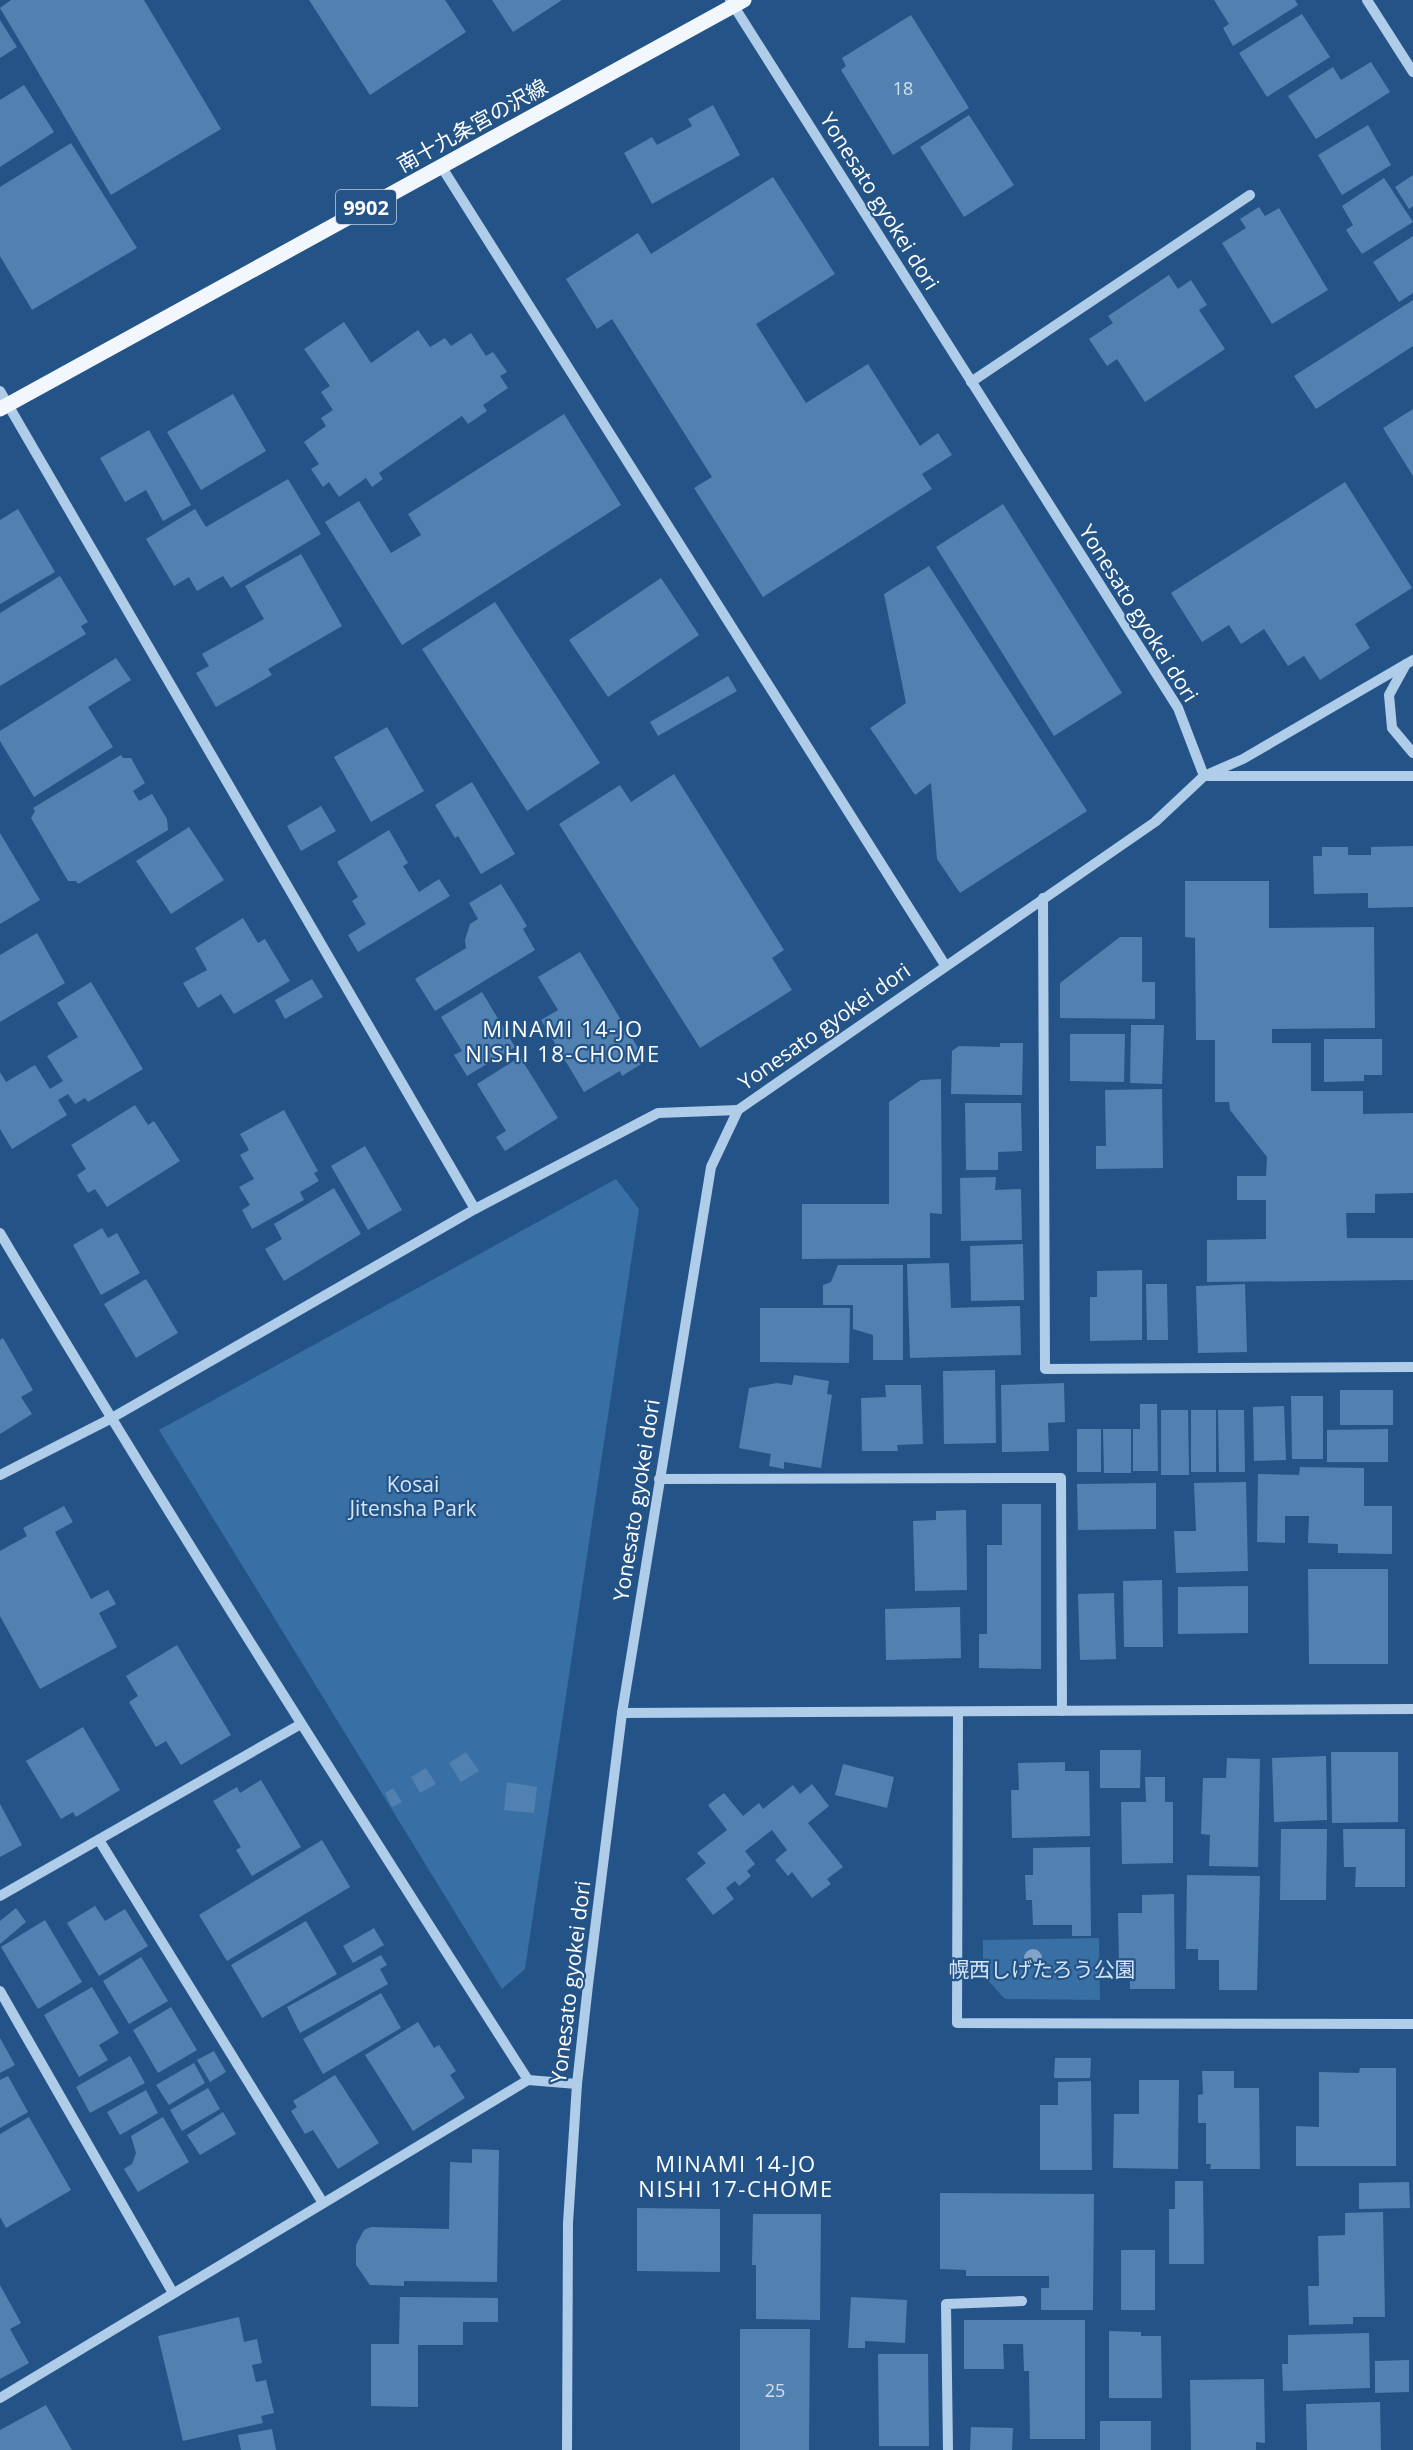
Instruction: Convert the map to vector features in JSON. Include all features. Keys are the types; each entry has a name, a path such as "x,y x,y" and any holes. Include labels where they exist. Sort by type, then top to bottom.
{"main road":[{"name":"南十九条宮の沢線","path":"3,402 441,166 736,2"}],"street":[{"path":"1366,0 1413,72"},
{"name":"Yonesato gyokei dori","path":"567,2450 568,2223 577,2084 622,1713 711,1167 738,1110 1155,822 1204,776 1178,708 971,382 736,2"},
{"path":"441,166 945,965"},
{"path":"971,382 1250,195"},
{"path":"3,402 475,1209"},
{"path":"1204,776 1243,759 1410,662"},
{"path":"1410,662 1389,694 1392,728 1413,753"},
{"path":"1204,776 1413,776"},
{"path":"1043,898 1045,1369 1413,1367"},
{"path":"0,1475 110,1419 475,1209 658,1113 738,1110"},
{"path":"0,1233 110,1419 528,2080"},
{"path":"659,1479 1060,1478 1062,1711"},
{"path":"622,1713 1413,1709"},
{"path":"958,1712 957,2022 1413,2024"},
{"path":"0,1896 301,1724"},
{"path":"99,1840 323,2204"},
{"path":"0,1991 173,2293"},
{"path":"0,2398 528,2080 577,2084"},
{"path":"948,2450 946,2304 1022,2301"}],"green space":[{"name":"Kosai Jitensha Park","path":"616,1179 639,1209 525,1969 502,1989 159,1430"},
{"name":"幌西しげたろう公園","path":"1099,1938 1100,2000 1005,1999 983,1975 983,1940"}],"building":[{"path":"11,0 144,0 221,129 111,195 0,8"},
{"path":"309,0 445,0 466,32 370,95"},
{"path":"492,0 562,0 513,32"},
{"path":"1214,0 1295,0 1298,5 1233,46 1223,28 1229,24"},
{"path":"1302,14 1330,57 1267,97 1239,53"},
{"path":"911,15 969,108 893,155 841,70 846,66 842,58"},
{"path":"0,20 17,47 0,58"},
{"path":"1371,62 1390,92 1316,139 1288,96 1333,67 1341,80"},
{"path":"24,85 54,132 0,167 0,100"},
{"path":"713,105 740,155 652,204 624,153 652,137 657,145 692,126 688,119"},
{"path":"969,115 1014,185 964,217 920,147"},
{"path":"1368,125 1391,165 1342,195 1318,155"},
{"path":"71,143 137,248 32,310 0,256 0,187"},
{"path":"1413,175 1413,206 1409,209 1395,187"},
{"path":"773,177 835,274 756,324 806,403 868,364 920,446 938,433 952,455 922,474 932,489 763,597 694,488 712,477 612,319 597,329 566,279 638,233 651,254"},
{"path":"1384,178 1413,222 1362,254 1346,230 1353,225 1342,206"},
{"path":"1259,207 1265,216 1279,208 1328,290 1272,324 1222,243 1246,228 1240,219"},
{"path":"1413,236 1413,293 1399,302 1373,262"},
{"path":"1169,275 1178,289 1191,280 1207,305 1199,310 1225,349 1145,402 1117,359 1107,366 1089,339 1113,323 1108,316"},
{"path":"1413,300 1413,346 1316,409 1294,376"},
{"path":"344,322 371,363 418,330 430,347 445,338 451,346 471,333 486,356 493,352 507,372 500,376 508,388 483,405 487,411 468,424 462,416 379,473 383,479 372,487 366,478 339,497 329,482 323,487 311,469 319,464 304,442 326,426 321,418 333,410 321,392 330,386 304,349"},
{"path":"233,394 266,451 201,490 167,432"},
{"path":"1413,409 1413,476 1383,428"},
{"path":"564,414 621,505 402,645 325,522 359,501 391,553 421,535 408,514"},
{"path":"149,430 191,505 163,521 146,490 125,502 100,458"},
{"path":"288,479 321,534 231,588 223,576 197,591 189,577 174,586 146,539 195,509 206,527"},
{"path":"1345,482 1412,588 1355,624 1370,648 1320,680 1304,656 1288,666 1264,629 1241,644 1229,625 1202,642 1171,593"},
{"path":"1003,504 1122,693 1054,736 936,547"},
{"path":"18,509 55,572 0,604 0,520"},
{"path":"301,554 342,626 268,669 272,675 216,707 196,673 209,666 202,654 264,619 245,586"},
{"path":"929,566 1087,811 960,893 937,859 931,783 915,795 870,728 906,703 884,594"},
{"path":"60,576 88,622 81,626 86,634 0,686 0,613"},
{"path":"661,578 699,635 608,697 569,640"},
{"path":"495,602 600,763 527,811 422,649"},
{"path":"116,658 131,680 88,707 113,747 34,797 0,741 0,731"},
{"path":"728,676 737,691 658,736 650,722"},
{"path":"387,727 424,791 371,822 334,757"},
{"path":"121,755 123,758 131,758 145,783 133,791 139,801 152,794 167,819 168,830 78,884 76,881 68,881 31,818 35,811 33,808"},
{"path":"674,774 784,950 772,958 792,990 700,1048 559,824 620,785 631,802"},
{"path":"472,782 515,854 481,874 458,836 455,838 435,805"},
{"path":"321,806 336,831 301,851 287,826"},
{"path":"189,827 224,880 171,914 136,861"},
{"path":"389,830 408,863 403,866 419,892 439,879 450,896 358,952 348,935 366,924 352,901 358,897 337,862"},
{"path":"0,833 40,900 0,924"},
{"path":"1413,846 1413,907 1368,908 1368,893 1314,894 1313,856 1322,856 1322,847 1348,847 1348,855 1371,855 1371,847"},
{"path":"1185,881 1269,881 1269,928 1374,927 1375,1028 1272,1029 1272,1043 1311,1043 1311,1091 1363,1091 1363,1114 1413,1113 1413,1193 1375,1194 1375,1213 1346,1213 1347,1238 1413,1238 1413,1280 1207,1282 1207,1240 1266,1239 1266,1200 1237,1200 1237,1176 1266,1176 1267,1157 1230,1110 1229,1102 1215,1102 1215,1040 1196,1040 1195,938 1185,937"},
{"path":"501,884 527,926 523,929 535,950 435,1011 415,979 466,948 465,940 470,924 478,919 469,903"},
{"path":"243,918 258,943 265,939 290,981 234,1014 221,994 198,1008 183,983 207,970 195,948"},
{"path":"37,933 65,983 0,1022 0,955"},
{"path":"1120,937 1142,937 1142,982 1155,982 1155,1019 1060,1018 1060,983"},
{"path":"580,952 646,1061 622,1076 620,1071 584,1092 541,1020 558,1010 538,977"},
{"path":"312,979 323,997 285,1019 275,1000"},
{"path":"91,982 143,1069 88,1102 85,1098 75,1104 68,1094 58,1100 67,1115 12,1149 0,1129 0,1072 6,1082 35,1065 50,1089 63,1081 47,1056 78,1037 57,1003"},
{"path":"482,992 515,1047 467,1076 454,1055 462,1051 441,1017"},
{"path":"1131,1025 1164,1025 1162,1084 1130,1083"},
{"path":"1070,1034 1125,1034 1124,1082 1070,1081"},
{"path":"1324,1039 1382,1039 1382,1075 1364,1075 1364,1081 1324,1082"},
{"path":"1000,1043 1023,1043 1022,1095 951,1094 952,1051 959,1046 1000,1047"},
{"path":"520,1057 558,1118 505,1151 496,1137 506,1131 477,1084"},
{"path":"941,1079 942,1214 930,1213 930,1258 802,1259 802,1204 889,1204 889,1102 921,1080"},
{"path":"1162,1089 1163,1168 1096,1169 1096,1146 1106,1146 1105,1090"},
{"path":"965,1103 1021,1103 1022,1151 998,1152 998,1170 966,1170"},
{"path":"135,1105 148,1125 154,1121 180,1161 107,1207 95,1189 88,1193 77,1175 86,1169 71,1145"},
{"path":"284,1110 318,1171 314,1173 319,1181 300,1192 304,1200 252,1229 242,1210 250,1205 239,1187 254,1179 240,1155 249,1150 240,1134"},
{"path":"365,1146 402,1210 368,1230 331,1166"},
{"path":"996,1177 995,1190 1021,1189 1022,1240 961,1241 960,1178"},
{"path":"334,1188 361,1234 284,1281 265,1249 282,1239 274,1224"},
{"path":"102,1228 108,1238 117,1233 140,1273 101,1295 73,1245"},
{"path":"1023,1244 1024,1300 971,1301 970,1246"},
{"path":"949,1263 951,1308 1020,1306 1021,1355 910,1358 907,1264"},
{"path":"838,1265 903,1265 903,1360 873,1360 873,1335 853,1329 853,1305 823,1305 823,1285 831,1282"},
{"path":"1142,1270 1142,1340 1090,1341 1090,1297 1097,1297 1097,1271"},
{"path":"146,1279 178,1333 136,1358 104,1304"},
{"path":"1146,1284 1167,1284 1168,1340 1147,1340"},
{"path":"1245,1284 1247,1352 1198,1353 1196,1286"},
{"path":"760,1308 850,1308 849,1363 760,1362"},
{"path":"3,1338 33,1390 21,1397 32,1414 0,1434 0,1340"},
{"path":"995,1370 996,1443 944,1444 943,1371"},
{"path":"794,1375 829,1381 827,1394 832,1395 821,1468 784,1462 784,1469 769,1466 771,1454 739,1448 749,1388 777,1383 792,1385"},
{"path":"1064,1383 1065,1422 1048,1423 1049,1451 1002,1452 1001,1385"},
{"path":"885,1385 921,1385 923,1444 897,1445 898,1451 862,1451 861,1398 886,1397"},
{"path":"1340,1390 1393,1390 1393,1425 1340,1425"},
{"path":"1291,1396 1323,1396 1323,1459 1292,1459"},
{"path":"1140,1404 1157,1404 1158,1471 1133,1471 1133,1429 1140,1429"},
{"path":"1284,1406 1286,1460 1254,1461 1253,1407"},
{"path":"1161,1410 1188,1410 1189,1475 1161,1475"},
{"path":"1191,1410 1216,1410 1216,1472 1191,1472"},
{"path":"1218,1410 1244,1410 1245,1472 1219,1472"},
{"path":"1077,1429 1101,1429 1101,1472 1077,1472"},
{"path":"1103,1429 1131,1429 1131,1473 1104,1473"},
{"path":"1388,1429 1388,1462 1327,1462 1327,1430"},
{"path":"1300,1467 1364,1468 1364,1506 1392,1506 1392,1554 1338,1553 1338,1544 1308,1543 1309,1516 1285,1516 1285,1543 1257,1542 1258,1474 1299,1475"},
{"path":"1246,1482 1248,1571 1176,1573 1174,1531 1196,1531 1194,1483"},
{"path":"1156,1483 1156,1529 1078,1530 1077,1484"},
{"path":"1002,1504 1041,1504 1041,1669 979,1668 979,1634 987,1634 987,1545 1002,1545"},
{"path":"64,1506 73,1522 55,1532 91,1599 108,1590 116,1604 99,1613 117,1647 40,1689 0,1616 0,1551 27,1536 23,1528"},
{"path":"966,1510 967,1590 915,1591 913,1521 936,1520 936,1511"},
{"path":"1308,1569 1388,1569 1388,1664 1309,1664"},
{"path":"1162,1580 1163,1647 1124,1647 1123,1581"},
{"path":"1248,1586 1248,1633 1178,1634 1178,1587"},
{"path":"1114,1593 1116,1659 1080,1660 1078,1594"},
{"path":"960,1607 961,1658 886,1660 885,1609"},
{"path":"177,1645 231,1735 181,1765 166,1741 156,1747 129,1702 138,1696 126,1676"},
{"path":"83,1727 120,1790 76,1817 73,1812 61,1819 26,1761"},
{"path":"1100,1750 1141,1750 1140,1788 1100,1788"},
{"path":"466,1752 479,1771 461,1782 449,1763"},
{"path":"1331,1752 1398,1752 1398,1822 1332,1823"},
{"path":"1326,1756 1327,1820 1274,1822 1272,1758"},
{"path":"1227,1758 1260,1759 1258,1867 1209,1866 1210,1835 1201,1834 1203,1778 1226,1778"},
{"path":"1065,1762 1065,1771 1089,1771 1090,1836 1012,1838 1011,1790 1019,1790 1018,1763"},
{"path":"843,1764 894,1777 887,1808 835,1795"},
{"path":"426,1768 436,1784 420,1793 411,1777"},
{"path":"1145,1777 1165,1777 1165,1802 1173,1802 1173,1863 1122,1864 1121,1802 1146,1802"},
{"path":"261,1780 301,1847 252,1876 236,1850 241,1847 213,1801 237,1787 240,1793"},
{"path":"507,1782 537,1787 534,1813 504,1810"},
{"path":"812,1784 829,1806 808,1823 843,1867 827,1879 831,1884 812,1898 792,1872 788,1876 775,1860 787,1850 772,1830 745,1851 755,1864 747,1871 751,1876 739,1886 735,1881 726,1888 734,1899 713,1915 686,1879 706,1863 697,1853 727,1830 708,1805 724,1793 743,1816 759,1803 763,1809 793,1785 800,1794"},
{"path":"393,1788 402,1802 392,1807 385,1793"},
{"path":"0,1804 22,1845 0,1857"},
{"path":"1281,1829 1327,1829 1326,1900 1280,1900"},
{"path":"1343,1829 1405,1829 1405,1887 1355,1887 1356,1867 1344,1867"},
{"path":"322,1840 350,1887 227,1961 199,1915"},
{"path":"1090,1847 1091,1936 1072,1936 1072,1925 1033,1925 1032,1900 1026,1900 1025,1875 1033,1875 1033,1848"},
{"path":"1187,1875 1260,1876 1257,1990 1219,1990 1219,1960 1198,1960 1198,1949 1186,1949"},
{"path":"1174,1894 1175,1989 1130,1989 1130,1965 1119,1965 1118,1913 1142,1913 1142,1895"},
{"path":"95,1906 105,1921 125,1909 148,1946 99,1976 67,1923"},
{"path":"16,1908 26,1922 0,1944 0,1921"},
{"path":"45,1920 82,1982 38,2009 1,1947"},
{"path":"306,1921 337,1974 262,2018 231,1965"},
{"path":"374,1928 384,1945 353,1963 343,1946"},
{"path":"381,1955 387,1965 380,1969 388,1984 300,2033 287,2007"},
{"path":"141,1957 168,2001 129,2024 103,1981"},
{"path":"92,1987 119,2033 99,2045 108,2060 79,2077 44,2015"},
{"path":"381,1993 401,2028 323,2074 303,2039"},
{"path":"171,2007 197,2050 158,2073 133,2030"},
{"path":"418,2022 434,2048 439,2045 456,2071 450,2075 465,2098 413,2131 365,2055"},
{"path":"0,2038 15,2065 0,2073"},
{"path":"214,2051 226,2072 210,2082 197,2060"},
{"path":"130,2056 145,2083 90,2113 76,2087"},
{"path":"1055,2058 1091,2058 1090,2078 1054,2078"},
{"path":"194,2063 205,2083 169,2105 156,2085"},
{"path":"1360,2068 1396,2068 1396,2166 1296,2166 1296,2126 1319,2127 1319,2072 1359,2073"},
{"path":"1202,2071 1234,2071 1234,2088 1259,2088 1260,2169 1210,2169 1211,2164 1206,2164 1206,2123 1198,2123 1198,2095 1203,2094"},
{"path":"335,2075 379,2143 338,2169 313,2130 305,2134 291,2111 297,2107 293,2101"},
{"path":"8,2076 28,2112 0,2128 0,2080"},
{"path":"1139,2080 1179,2080 1178,2169 1113,2168 1114,2114 1139,2114"},
{"path":"1091,2081 1092,2170 1040,2170 1040,2105 1058,2105 1058,2082"},
{"path":"208,2088 220,2109 182,2131 170,2110"},
{"path":"146,2090 158,2113 120,2135 107,2112"},
{"path":"223,2112 236,2134 200,2155 187,2135"},
{"path":"29,2117 71,2190 6,2228 0,2217 0,2134"},
{"path":"163,2117 189,2162 138,2192 124,2169 132,2164 136,2153 131,2136"},
{"path":"472,2149 499,2150 497,2282 404,2281 404,2286 370,2285 356,2265 356,2245 364,2230 371,2227 449,2229 450,2162 472,2163"},
{"path":"1175,2181 1203,2181 1204,2264 1169,2264 1169,2209 1175,2209"},
{"path":"1409,2182 1410,2208 1359,2209 1359,2183"},
{"path":"940,2193 1094,2194 1093,2310 1041,2310 1041,2288 1049,2288 1049,2276 966,2276 966,2270 940,2269"},
{"path":"637,2208 720,2209 720,2272 637,2271"},
{"path":"1383,2212 1385,2317 1353,2317 1353,2324 1309,2325 1308,2286 1319,2286 1318,2236 1345,2235 1345,2213"},
{"path":"753,2214 821,2214 820,2320 756,2319 756,2265 752,2265"},
{"path":"1121,2250 1155,2250 1155,2310 1121,2310"},
{"path":"0,2285 21,2323 10,2329 29,2363 0,2379"},
{"path":"400,2297 498,2298 498,2322 463,2322 463,2345 418,2345 418,2407 371,2406 371,2344 399,2344"},
{"path":"851,2297 907,2300 905,2343 865,2341 865,2348 848,2348"},
{"path":"239,2317 244,2342 257,2339 262,2363 252,2365 256,2382 266,2380 274,2413 261,2416 263,2423 183,2441 158,2336"},
{"path":"964,2320 1085,2320 1085,2439 1030,2439 1029,2371 1024,2371 1023,2344 1003,2344 1004,2369 964,2369"},
{"path":"740,2329 810,2329 809,2450 740,2450"},
{"path":"1109,2331 1141,2332 1141,2336 1161,2336 1162,2398 1109,2398"},
{"path":"1369,2333 1370,2388 1283,2391 1282,2364 1288,2364 1288,2335"},
{"path":"878,2354 928,2354 929,2446 879,2446"},
{"path":"1409,2360 1409,2392 1375,2393 1375,2361"},
{"path":"1264,2379 1265,2443 1256,2442 1256,2450 1191,2450 1190,2380"},
{"path":"1380,2402 1381,2450 1307,2450 1306,2404"},
{"path":"46,2405 72,2450 0,2450 0,2430"},
{"path":"1100,2421 1151,2421 1151,2450 1100,2450"},
{"path":"971,2427 1013,2428 1012,2450 970,2450"},
{"path":"272,2429 276,2450 241,2450 238,2435"}],"district":[{"name":"MINAMI 14-JO NISHI 18-CHOME","path":"563,1040"},
{"name":"MINAMI 14-JO NISHI 17-CHOME","path":"736,2176"}]}
